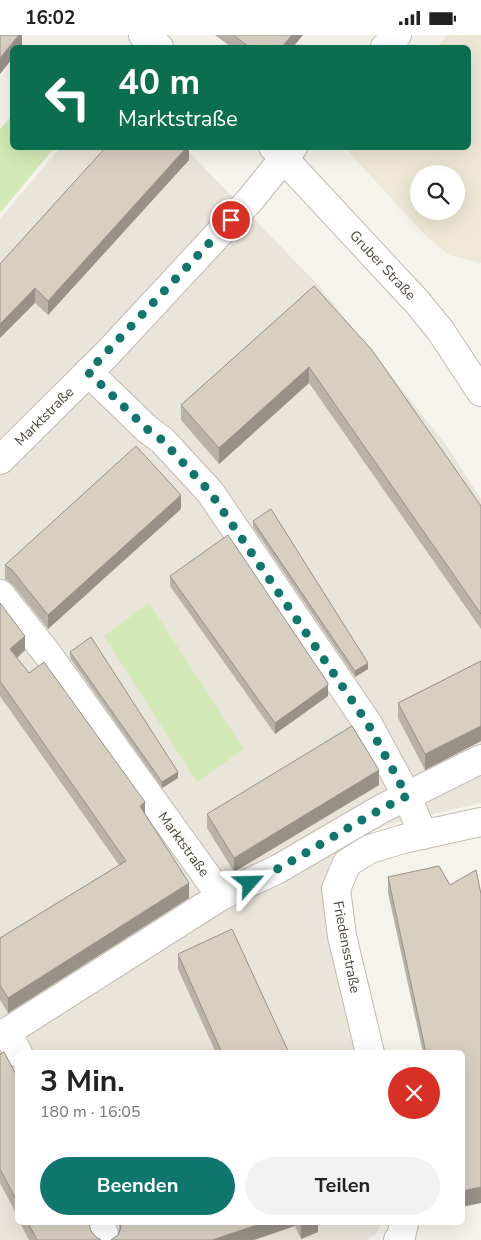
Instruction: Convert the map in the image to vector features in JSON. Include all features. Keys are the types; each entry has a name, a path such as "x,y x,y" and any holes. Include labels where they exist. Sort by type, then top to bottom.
{"street":[{"path":"144,35 156,45"},
{"path":"387,45 397,35"},
{"name":"Marktstraße","path":"0,460 88,372 250,200 283,151"},
{"name":"Gruber Straße","path":"283,151 418,303 440,330 481,392"},
{"path":"88,372 147,429 162,440 210,492 368,724 407,796 423,835"},
{"name":"Marktstraße","path":"0,594 46,652 221,896"},
{"path":"16,1050 7,1031 221,896 278,869 381,809 481,759"},
{"name":"Friedensstraße","path":"369,1050 342,935 336,889 347,863 370,849 481,822"},
{"path":"101,1225 106,1240"},
{"path":"398,1240 401,1237 404,1225"}],"shaded area":[{"path":"448,35 481,35 481,263 449,255 426,236 411,220 465,220 465,165 410,165 410,219 347,150 471,150 471,45 439,45"},
{"path":"58,150 187,150 320,287 447,446 481,499 481,803 386,825 337,850 325,886 358,1050 15,1050 15,1225 380,1225 377,1233 367,1240 0,1240 0,219"}],"green space":[{"path":"10,118 10,150 52,150 0,213 0,129"},
{"path":"149,603 244,749 197,782 104,636"}],"building":[{"path":"0,35 19,35 10,45 0,58"},
{"path":"233,35 292,35 284,45 246,45"},
{"path":"103,150 184,150 48,301 35,288 0,324 0,264"},
{"path":"314,286 372,350 481,506 481,614 309,367 219,448 181,405"},
{"path":"136,446 181,495 48,615 12,570 5,565"},
{"path":"271,509 368,663 355,671 253,521"},
{"path":"228,535 328,683 328,685 275,723 170,576"},
{"path":"0,603 25,636 10,649 29,673 44,662 145,802 140,806 189,883 8,998 0,985 0,938 126,861 0,681"},
{"path":"91,637 178,772 162,782 70,652"},
{"path":"481,661 481,726 425,754 398,703"},
{"path":"352,726 379,770 234,858 207,814"},
{"path":"439,866 450,885 476,870 481,894 481,1187 465,1190 465,1050 425,1050 388,877"},
{"path":"232,929 288,1050 221,1050 178,954"},
{"path":"4,1052 15,1072 15,1197 0,1169 0,1054"},
{"path":"29,1225 90,1225 91,1231 101,1240 37,1240"},
{"path":"120,1225 257,1225 212,1240 111,1240 118,1235"}],"route":[{"path":"231,220 88,372 147,429 162,440 210,492 368,724 407,796 250,883"}]}
